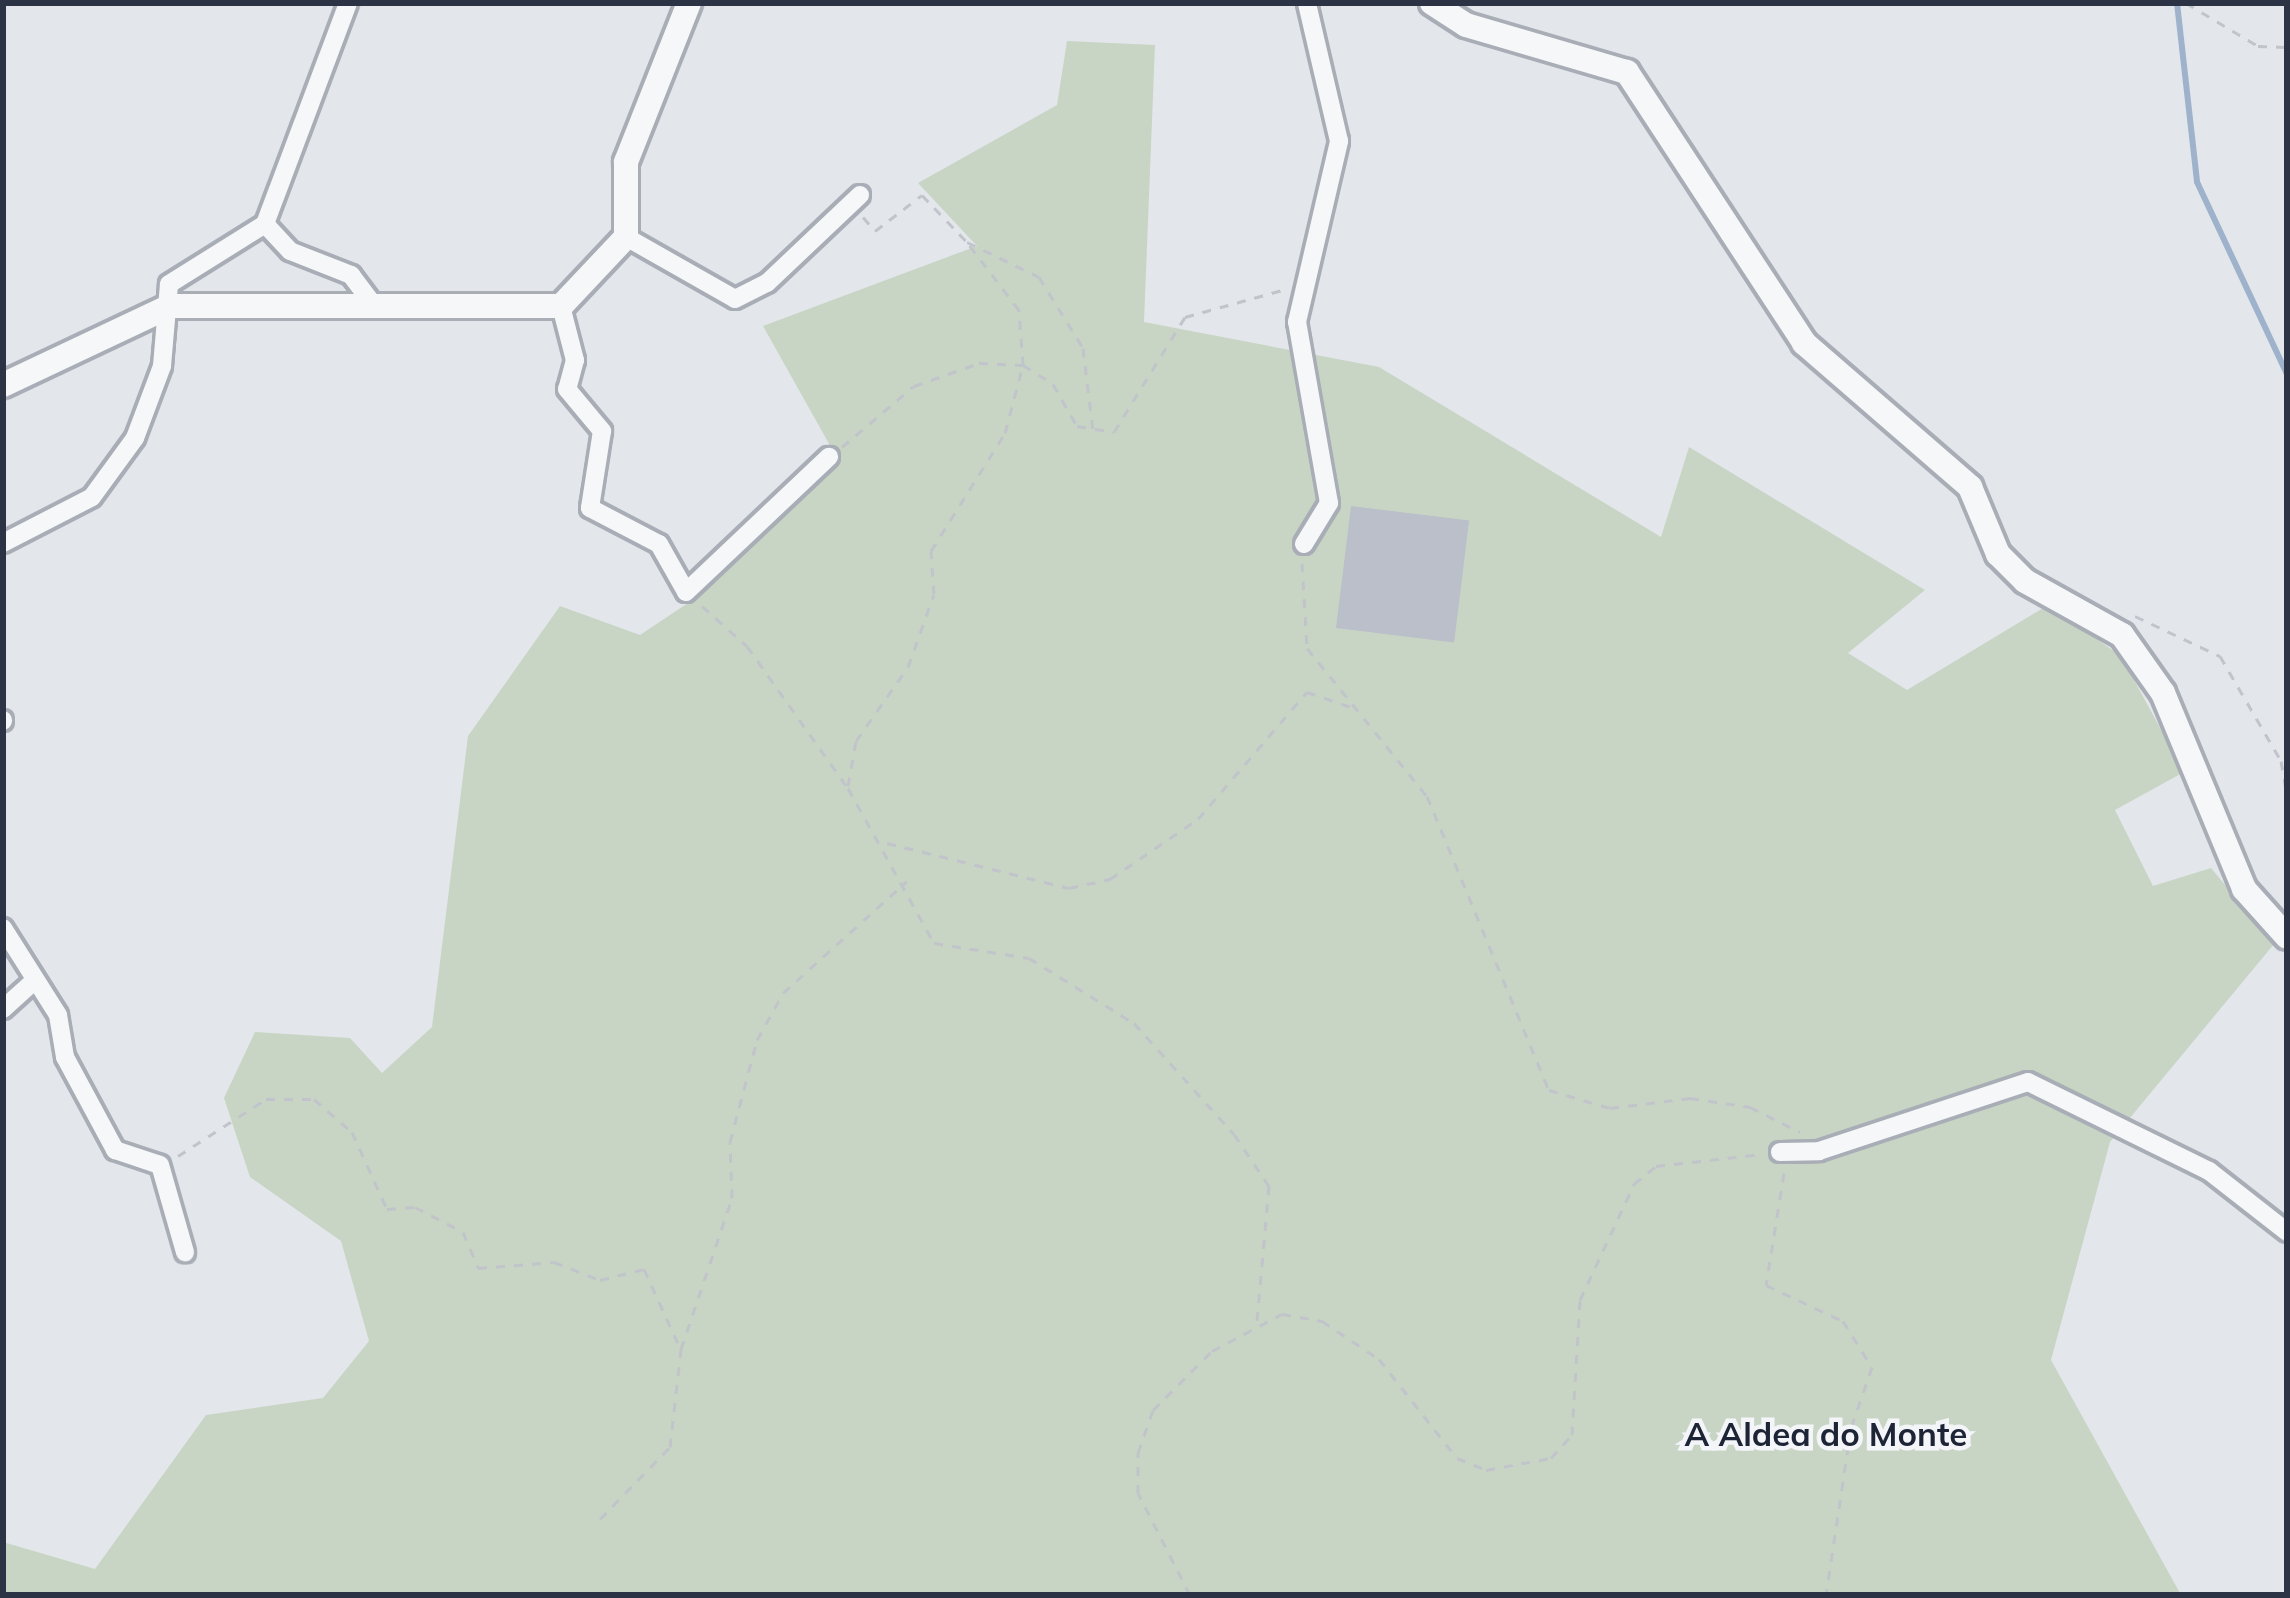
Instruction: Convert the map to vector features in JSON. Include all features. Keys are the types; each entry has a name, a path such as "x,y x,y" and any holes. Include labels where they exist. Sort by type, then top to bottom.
{"street":[{"path":"3,543 92,497 135,439 182,266 265,224 348,3"},
{"path":"3,385 170,306 561,306 626,237 626,161 689,3"},
{"path":"1304,544 1329,503 1297,322 1339,141 1306,3"},
{"path":"1432,3 1466,25 1628,72 1804,344 1970,488 1998,554 2025,581 2122,635 2163,693 2244,890 2287,938"},
{"path":"626,237 735,299 767,283 856,199"},
{"path":"265,224 290,250 351,275 374,305"},
{"path":"561,306 574,360 568,389 602,431 590,508 659,544 686,592 829,457"},
{"path":"3,928 34,981 115,1150 160,1166 185,1252"},
{"path":"3,1009 34,981"},
{"path":"1780,1151 1810,1151 2028,1082 2209,1172 2287,1232"}],"path":[{"path":"2186,3 2258,46 2287,47"},
{"path":"848,788 856,741 908,667 934,594 931,550 1006,434 1023,365 1019,310 967,242 922,195 874,231 856,199"},
{"path":"967,242 1039,278 1064,306 1083,348 1093,433"},
{"path":"829,457 914,386 979,363 1023,365 1093,433 1114,432 1133,411 1185,317 1250,292 1306,288"},
{"path":"1304,544 1307,648 1427,796 1549,1090 1610,1108 1690,1098 1750,1107 1794,1120 1810,1151"},
{"path":"686,592 747,646 848,788 909,880 934,943 1029,958 1134,1023 1234,1134 1269,1186 1257,1323"},
{"path":"2120,610 2220,656 2282,761 2287,795"},
{"path":"883,841 948,866 1069,888 1110,880 1198,819 1307,692 1358,710"},
{"path":"600,1519 670,1447 681,1349 732,1198 730,1142 758,1040 798,977 909,880"},
{"path":"160,1166 266,1099 314,1099 352,1132 387,1209 416,1207 464,1232 478,1268 554,1262 600,1280 644,1269 681,1349"},
{"path":"1190,1595 1138,1493 1138,1453 1182,1375 1257,1323 1282,1314 1354,1338 1457,1458 1486,1470 1551,1458 1572,1435 1580,1300 1634,1184 1656,1166 1780,1151 1766,1285 1843,1321 1872,1367 1851,1428 1826,1595"}],"green space":[{"path":"1067,41 1155,45 1144,322 1379,367 1661,537 1689,447 1925,590 1848,653 1907,690 2048,605 2121,656 2184,772 2115,810 2153,886 2211,868 2274,944 2110,1142 2051,1360 2181,1595 3,1595 3,1542 95,1569 206,1415 323,1398 369,1341 341,1241 250,1177 224,1098 255,1032 350,1038 382,1073 432,1027 468,736 560,606 640,635 700,595 837,458 763,326 977,246 918,183 1057,105"}],"building":[{"path":"1351,506 1469,521 1454,643 1336,628"}],"waterway":[{"path":"2177,3 2197,182 2287,374"}],"district":[{"name":"A Aldea do Monte","path":"1826,1434"}]}
